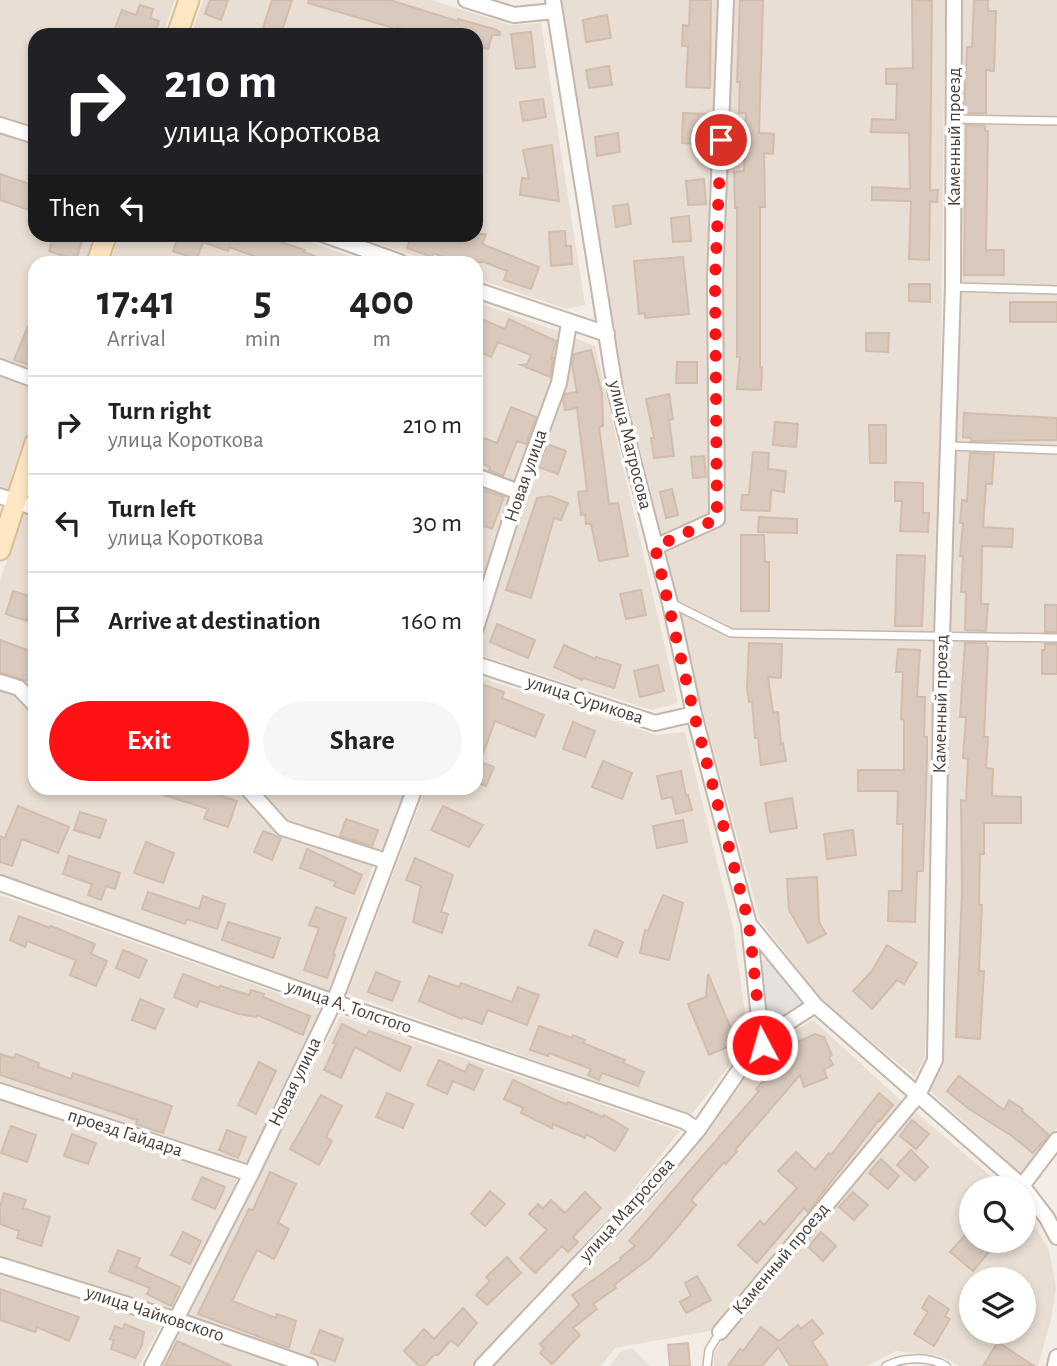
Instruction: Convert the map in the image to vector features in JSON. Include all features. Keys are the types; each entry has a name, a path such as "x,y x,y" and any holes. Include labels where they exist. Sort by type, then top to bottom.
{"main road":[{"path":"179,28 189,0"},
{"path":"0,550 8,498 28,457"}],"street":[{"path":"467,0 514,15 554,6"},
{"path":"655,547 717,519 715,279 726,0"},
{"name":"Каменный проезд","path":"720,1332 918,1095 935,1060 942,636 953,287 954,0"},
{"name":"улица Матросова","path":"554,6 616,395 670,603 694,714 749,924 762,1045"},
{"path":"0,125 28,134"},
{"path":"344,242 383,256"},
{"path":"483,292 607,334"},
{"name":"Новая улица","path":"483,606 519,492 559,383 569,323"},
{"path":"0,367 28,377"},
{"path":"483,478 519,492"},
{"path":"8,498 28,505"},
{"name":"улица Сурикова","path":"483,666 654,723 694,714"},
{"path":"0,682 19,688 28,698"},
{"path":"253,795 283,828 386,861"},
{"name":"Новая улица","path":"152,1366 251,1174 334,1002 412,795"},
{"name":"улица А. Толстого","path":"0,883 334,1002 684,1121 698,1130"},
{"name":"улица Матросова","path":"749,924 815,1005 1009,1176"},
{"name":"улица Матросова","path":"482,1366 639,1200 698,1130 744,1063 786,1024 815,1005"},
{"name":"проезд Гайдара","path":"0,1091 251,1174"},
{"path":"1032,1176 1057,1140"},
{"name":"улица Матросова","path":"1036,1204 1057,1237"},
{"name":"улица Чайковского","path":"0,1265 177,1320 310,1366"},
{"path":"1055,1366 1057,1357"}],"lane":[{"path":"954,119 1057,121"},
{"path":"953,287 1057,290"},
{"path":"948,446 1057,450"},
{"path":"670,603 731,633 1057,638"},
{"path":"707,1366 709,1349 720,1332"},
{"path":"886,1366 914,1359 939,1362 946,1366"}],"shaded area":[{"path":"0,0 175,0 165,28 28,28 28,127 0,118"},
{"path":"203,0 431,0 511,25 541,23 585,305 566,309 483,280 483,256 414,256 373,242 483,242 483,28 193,28"},
{"path":"561,0 719,0 707,282 708,515 660,538 624,391"},
{"path":"734,0 945,0 940,447 933,631 927,1002 925,1057 915,1077 821,1000 760,920 702,708 664,551 721,525 722,281"},
{"path":"962,0 1057,0 1057,1128 1021,1174 929,1090 944,1063 950,644 961,282"},
{"path":"0,134 28,143 28,242 92,242 87,256 28,256 28,371 0,361"},
{"path":"117,242 310,242 350,256 112,256"},
{"path":"483,304 563,333 555,382 514,485 483,473"},
{"path":"570,336 595,346 678,703 652,710 483,656 483,632 563,384"},
{"path":"0,376 28,386 28,429 8,489 0,486"},
{"path":"483,486 509,496 483,578"},
{"path":"22,513 28,515 28,694 0,676 0,581"},
{"path":"483,678 657,735 685,732 733,927 749,1041 691,1115 347,994 423,795 483,795"},
{"path":"0,689 16,694 28,707 28,795 243,795 282,834 373,866 328,992 0,874"},
{"path":"260,795 405,795 382,855 286,823"},
{"path":"0,895 321,1008 246,1165 0,1083"},
{"path":"766,959 803,1005 767,1032 759,962"},
{"path":"340,1016 680,1131 627,1197 473,1366 324,1366 188,1317"},
{"path":"813,1020 904,1103 715,1330 615,1348 601,1366 492,1366 648,1206 704,1135 767,1047"},
{"path":"0,1100 238,1179 173,1311 0,1256"},
{"path":"913,1110 991,1176 959,1176 959,1253 1036,1253 1036,1228 1049,1250 1056,1287 1051,1320 1038,1366 959,1366 941,1356 896,1351 867,1366 714,1366 714,1353 725,1336"},
{"path":"0,1275 162,1324 139,1366 0,1366"},
{"path":"181,1330 286,1366 162,1366"},
{"path":"633,1349 650,1366 610,1366 621,1351"}],"building":[{"path":"210,0 228,0 221,20 205,14"},
{"path":"272,0 292,0 283,28 263,28"},
{"path":"309,0 390,0 457,21 458,19 494,29 500,32 500,35 492,35 488,49 483,48 483,28 394,28 308,3"},
{"path":"690,0 711,0 710,88 686,87 688,46 682,46 683,25 689,26"},
{"path":"740,0 763,0 759,133 774,134 773,154 764,153 765,207 760,207 761,390 737,389 740,357 737,357 737,208 734,172 744,171 746,113 739,113 740,82 737,82"},
{"path":"912,0 932,1 930,190 938,190 937,202 930,202 929,260 909,259 911,201 872,200 872,187 910,189 909,133 871,132 872,119 896,120 897,84 886,84 886,69 913,68"},
{"path":"974,0 988,0 988,11 996,11 994,71 986,70 986,113 967,113 967,109 964,109 967,47 972,47"},
{"path":"140,5 153,9 150,18 159,21 156,28 115,28 122,10 136,15"},
{"path":"607,15 611,38 586,42 583,20"},
{"path":"531,32 535,67 516,69 511,34"},
{"path":"609,66 612,85 589,88 586,70"},
{"path":"543,99 546,117 523,121 520,102"},
{"path":"683,113 707,114 706,144 682,143"},
{"path":"966,125 985,126 985,131 988,131 986,250 1004,250 1004,275 964,275"},
{"path":"618,133 620,152 597,156 595,137"},
{"path":"552,145 559,201 520,195 522,178 529,179 523,150"},
{"path":"0,174 28,184 28,210 0,200"},
{"path":"704,179 706,204 688,205 686,181"},
{"path":"628,204 631,224 616,227 613,206"},
{"path":"689,216 691,241 673,242 671,218"},
{"path":"565,231 566,246 571,246 572,264 551,266 549,232"},
{"path":"52,242 82,242 77,256 64,256 49,251"},
{"path":"176,242 203,242 198,256 173,251"},
{"path":"203,242 282,242 315,256 254,256 229,247 228,251"},
{"path":"409,242 483,242 482,244 539,267 531,289 504,280 507,271 483,262 483,256 441,256 433,253 429,256 407,248"},
{"path":"683,257 689,314 645,318 645,313 639,314 634,261"},
{"path":"909,284 930,284 930,302 909,301"},
{"path":"1010,302 1057,302 1057,322 1010,322"},
{"path":"509,319 556,341 550,377 521,365 527,364 531,355 498,342 491,357 483,353 483,320 505,329"},
{"path":"28,326 28,365 14,360"},
{"path":"866,333 889,333 888,352 866,351"},
{"path":"591,350 602,393 603,426 599,427 609,504 618,503 628,556 599,561 591,524 586,524 585,514 581,515 578,492 587,491 577,408 565,410 563,399 565,394 577,392 572,365 574,354"},
{"path":"677,362 697,362 697,383 676,383"},
{"path":"669,394 674,456 654,458 651,438 654,438 646,399"},
{"path":"511,407 536,417 526,444 517,441 503,476 483,464 484,438 497,443"},
{"path":"964,413 1057,418 1057,440 971,441 971,438 963,437"},
{"path":"775,422 798,424 796,447 773,445"},
{"path":"869,425 886,425 886,463 870,463"},
{"path":"547,444 566,451 558,474 538,467"},
{"path":"753,452 769,453 768,469 786,471 784,492 771,490 770,511 741,510 742,495 749,495"},
{"path":"970,453 994,454 992,484 986,484 983,527 1013,529 1012,547 982,546 981,604 988,604 986,631 965,630 966,592 961,592 963,523 960,523 962,500 967,501"},
{"path":"704,456 706,477 693,478 691,457"},
{"path":"895,482 923,483 923,513 929,513 928,532 900,531 902,501 895,501"},
{"path":"672,489 678,515 666,518 660,492"},
{"path":"483,490 504,497 492,529 483,526"},
{"path":"550,496 568,503 561,520 554,518 531,598 506,590 537,498"},
{"path":"759,517 797,519 797,533 758,532"},
{"path":"741,535 764,535 765,562 769,562 769,611 741,611"},
{"path":"897,555 925,556 922,626 895,626"},
{"path":"641,590 646,615 626,619 620,594"},
{"path":"13,591 28,596 27,621 6,614"},
{"path":"1045,605 1057,605 1057,632 1045,632"},
{"path":"497,624 535,640 528,658 490,642"},
{"path":"0,640 28,650 28,681 0,673"},
{"path":"749,643 782,644 781,678 768,677 773,713 778,712 781,744 783,743 786,761 761,765 758,738 755,738 752,701 749,702 747,687"},
{"path":"965,643 986,643 988,647 984,737 988,737 986,768 993,769 992,796 1021,797 1021,823 984,823 984,854 980,854 979,905 982,905 979,971 984,971 980,1039 956,1037 962,891 961,800 966,801 968,759 963,758 966,717 960,717"},
{"path":"1045,644 1057,644 1057,674 1042,674 1042,650 1045,650"},
{"path":"564,645 595,659 596,657 621,665 614,688 583,678 582,680 554,667"},
{"path":"898,649 920,650 917,697 925,697 924,737 927,737 927,759 923,871 917,871 915,922 888,921 889,891 902,891 903,824 897,824 898,791 858,791 858,770 904,770 904,720 901,719 903,672 896,672"},
{"path":"658,665 664,691 640,697 634,671"},
{"path":"483,684 504,692 502,698 544,715 535,737 495,721 483,754"},
{"path":"573,722 595,731 585,757 563,749"},
{"path":"603,761 632,773 622,799 592,787"},
{"path":"483,763 494,767 486,786 483,785"},
{"path":"681,771 692,810 676,814 672,797 662,799 657,776"},
{"path":"164,795 218,795 237,801 228,827 204,819 208,809"},
{"path":"792,798 797,828 770,832 765,803"},
{"path":"18,806 69,827 58,853 22,839 12,866 0,862 0,836 5,838"},
{"path":"443,806 483,825 469,847 431,830"},
{"path":"80,812 106,820 100,838 74,830"},
{"path":"346,819 378,830 372,846 340,836"},
{"path":"683,820 687,842 657,848 653,826"},
{"path":"853,830 856,855 827,859 824,834"},
{"path":"263,831 281,838 272,860 254,852"},
{"path":"146,842 174,853 163,883 134,873"},
{"path":"307,849 362,875 354,894 334,886 336,882 300,868"},
{"path":"69,856 120,873 115,889 106,886 101,900 88,895 92,884 63,874"},
{"path":"415,858 453,875 441,912 448,914 442,933 413,922 421,886 406,880"},
{"path":"817,877 819,922 826,934 808,943 789,910 787,879"},
{"path":"148,892 199,909 203,896 225,904 217,929 187,919 185,924 142,909"},
{"path":"663,895 683,903 669,960 640,953 645,930 648,931"},
{"path":"316,907 346,918 327,978 304,970 319,928 309,925"},
{"path":"19,916 95,944 91,954 107,961 96,986 70,975 76,960 27,941 25,947 10,940"},
{"path":"228,922 280,938 273,958 222,940"},
{"path":"595,930 623,942 617,957 589,945"},
{"path":"887,945 917,963 904,984 897,980 872,1009 853,991 872,971"},
{"path":"123,950 147,960 139,978 116,968"},
{"path":"376,972 400,982 392,1001 368,992"},
{"path":"183,974 219,988 220,986 249,995 251,990 264,994 263,997 310,1016 303,1035 257,1015 239,1014 200,1001 197,1007 174,997"},
{"path":"708,974 737,1043 709,1055 688,1004 706,997"},
{"path":"429,976 459,987 461,983 512,1002 518,987 539,995 527,1025 488,1010 482,1024 463,1017 462,1019 419,1001"},
{"path":"140,999 164,1009 155,1029 132,1020"},
{"path":"342,1024 366,1036 369,1031 411,1047 400,1071 355,1047 341,1078 324,1070"},
{"path":"539,1026 572,1038 573,1035 585,1040 583,1043 625,1060 623,1063 644,1072 638,1086 602,1073 599,1080 588,1075 591,1069 549,1053 548,1056 530,1050"},
{"path":"815,1034 824,1037 832,1055 829,1057 833,1065 824,1069 827,1078 804,1087 800,1075 726,1164 724,1162 691,1200 696,1205 669,1237 649,1259 593,1304 597,1309 573,1328 580,1335 552,1364 540,1353 544,1348 540,1344 579,1305 572,1295 621,1260 620,1258 635,1246 629,1241 759,1091 756,1089 777,1065 772,1053"},
{"path":"0,1054 14,1058 16,1054 39,1063 38,1067 71,1079 73,1073 172,1106 163,1133 136,1124 137,1120 0,1075"},
{"path":"439,1060 465,1072 469,1064 483,1070 474,1090 453,1081 447,1094 427,1085"},
{"path":"259,1062 276,1071 256,1114 238,1105"},
{"path":"959,1076 1004,1110 1009,1100 1023,1109 1022,1111 1049,1135 1033,1153 947,1091"},
{"path":"513,1080 558,1101 568,1102 603,1117 604,1115 628,1129 615,1151 586,1134 585,1138 553,1124 552,1128 521,1113 523,1108 504,1099"},
{"path":"387,1093 413,1104 403,1128 376,1117"},
{"path":"879,1093 893,1105 808,1212 804,1208 757,1263 738,1245 760,1221 764,1225 797,1188 778,1171 796,1152 815,1170 829,1153 831,1155"},
{"path":"321,1095 342,1106 326,1137 332,1141 319,1165 290,1149"},
{"path":"912,1120 929,1134 916,1149 900,1136"},
{"path":"11,1126 36,1135 27,1162 1,1153"},
{"path":"227,1130 246,1137 238,1158 219,1150"},
{"path":"72,1134 96,1143 88,1164 64,1156"},
{"path":"911,1150 928,1167 915,1181 897,1165"},
{"path":"881,1159 899,1176 888,1189 869,1173"},
{"path":"270,1172 296,1184 278,1223 289,1229 274,1259 257,1250 232,1301 276,1318 277,1314 296,1321 289,1348 198,1314"},
{"path":"202,1177 225,1187 215,1209 192,1199"},
{"path":"490,1191 505,1204 485,1226 471,1214"},
{"path":"585,1192 601,1208 573,1237 578,1242 568,1252 562,1246 535,1273 520,1258 547,1230 529,1214 538,1204 543,1209 551,1200 565,1213"},
{"path":"853,1192 868,1205 854,1220 839,1207"},
{"path":"4,1193 26,1200 23,1208 50,1217 41,1246 17,1238 19,1231 0,1224 0,1207"},
{"path":"183,1232 201,1241 190,1264 171,1255"},
{"path":"821,1232 836,1246 823,1261 808,1247"},
{"path":"959,1242 959,1253 988,1253 976,1267 968,1267 950,1252"},
{"path":"118,1250 140,1258 136,1267 180,1287 171,1306 147,1294 150,1288 109,1272"},
{"path":"507,1257 521,1273 487,1305 476,1295 490,1281 486,1277"},
{"path":"697,1276 711,1300 686,1313 680,1302 691,1296 685,1283"},
{"path":"0,1289 79,1317 69,1341 37,1327 35,1332 0,1320"},
{"path":"929,1296 949,1309 945,1316 950,1319 934,1346 914,1334 928,1312 922,1308"},
{"path":"463,1308 477,1323 458,1346 451,1340 424,1366 419,1366 404,1351 424,1329 434,1339"},
{"path":"812,1320 823,1333 812,1342 828,1366 790,1366 778,1347 762,1366 728,1366 761,1327 779,1341 798,1325 801,1329"},
{"path":"125,1324 144,1332 142,1345 135,1358 111,1349 114,1340 110,1339 115,1326 122,1329"},
{"path":"320,1330 343,1339 335,1361 311,1353"},
{"path":"177,1341 232,1366 165,1366"},
{"path":"688,1343 690,1366 670,1366 668,1345"},
{"path":"997,1344 1001,1344 1034,1366 983,1366"}],"route":[{"path":"721,140 715,279 717,519 655,547 694,714 749,924 762,1045"}]}
